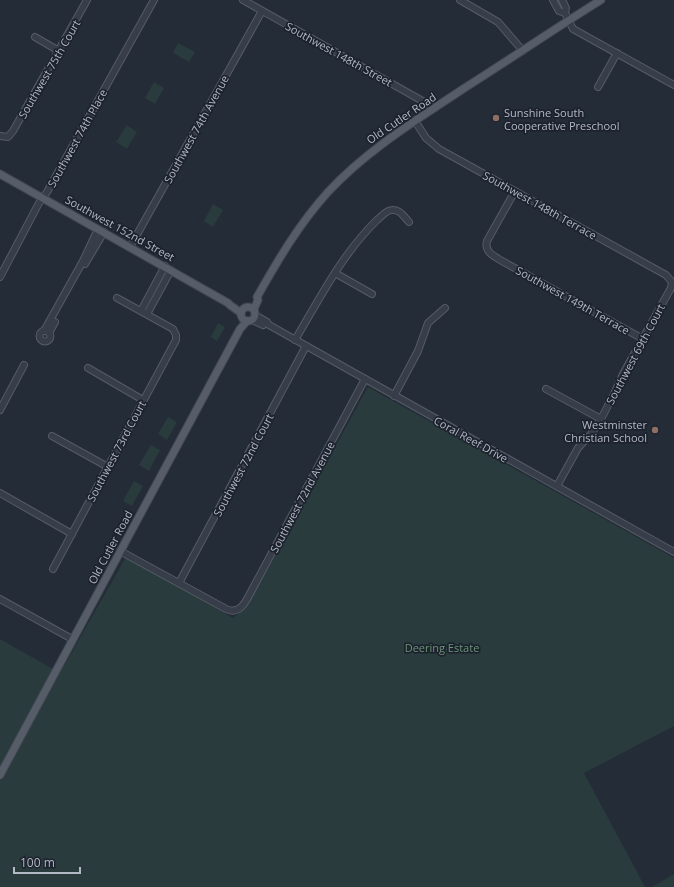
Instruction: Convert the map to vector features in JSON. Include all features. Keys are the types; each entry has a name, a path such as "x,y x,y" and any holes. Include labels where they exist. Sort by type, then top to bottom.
{"main road":[{"name":"Old Cutler Road","path":"0,775 240,329 255,298 257,298 288,243 309,215 328,192 367,155 415,121 523,51 567,17 600,0"},
{"name":"Southwest 152nd Street","path":"0,174 168,268 230,305 248,313"}],"street":[{"name":"Southwest 75th Court","path":"0,136 8,137 14,131 87,0"},
{"name":"Southwest 74th Place","path":"0,277 154,0"},
{"name":"Southwest 148th Street","path":"243,0 435,108"},
{"path":"460,0 498,22 523,51"},
{"path":"553,0 559,11 567,17"},
{"path":"562,0 566,8 567,17 573,28 674,85"},
{"name":"Southwest 74th Avenue","path":"130,247 262,11"},
{"path":"35,37 59,51"},
{"path":"598,87 617,54"},
{"name":"Southwest 148th Terrace","path":"415,121 426,138 435,146 666,275 671,281"},
{"name":"Southwest 149th Terrace","path":"515,191 486,244 488,252 643,339"},
{"path":"295,340 335,273 354,247 387,211 398,211 408,222"},
{"path":"47,332 101,231"},
{"path":"117,298 144,312 168,268"},
{"path":"335,273 372,294"},
{"name":"Southwest 69th Court","path":"557,486 577,450 591,434 601,419 623,374 671,288 671,281"},
{"path":"394,396 419,350 428,323 445,308"},
{"name":"Southwest 73rd Court","path":"53,568 174,343 176,337 175,333 170,327 144,312"},
{"name":"Coral Reef Drive","path":"248,313 265,326 269,325 674,552"},
{"name":"Southwest 72nd Court","path":"179,583 306,346"},
{"path":"0,410 24,365"},
{"path":"88,368 143,400"},
{"name":"Southwest 72nd Avenue","path":"179,583 226,609 235,611 241,607 249,596 365,379"},
{"path":"546,389 601,419"},
{"path":"52,436 108,467"},
{"path":"0,493 72,534"},
{"path":"120,551 179,583"},
{"path":"0,599 72,639"}],"green space":[{"path":"178,43 195,52 189,62 173,53"},
{"path":"154,82 164,88 155,104 145,98"},
{"path":"127,125 137,132 127,149 116,142"},
{"path":"213,204 223,210 213,227 204,221"},
{"path":"218,323 225,327 217,341 211,337"},
{"name":"Deering Estate","path":"368,387 674,558 674,726 584,773 645,887 0,887 0,639 60,673 126,557 233,618 248,605"},
{"path":"168,417 177,422 167,440 158,434"},
{"path":"151,445 160,450 149,471 139,465"},
{"path":"134,481 143,486 132,506 123,501"},
{"path":"674,874 674,887 652,887"}],"place":[{"name":"Sunshine South Cooperative Preschool","path":"496,118"},
{"name":"Westminster Christian School","path":"655,430"}]}
